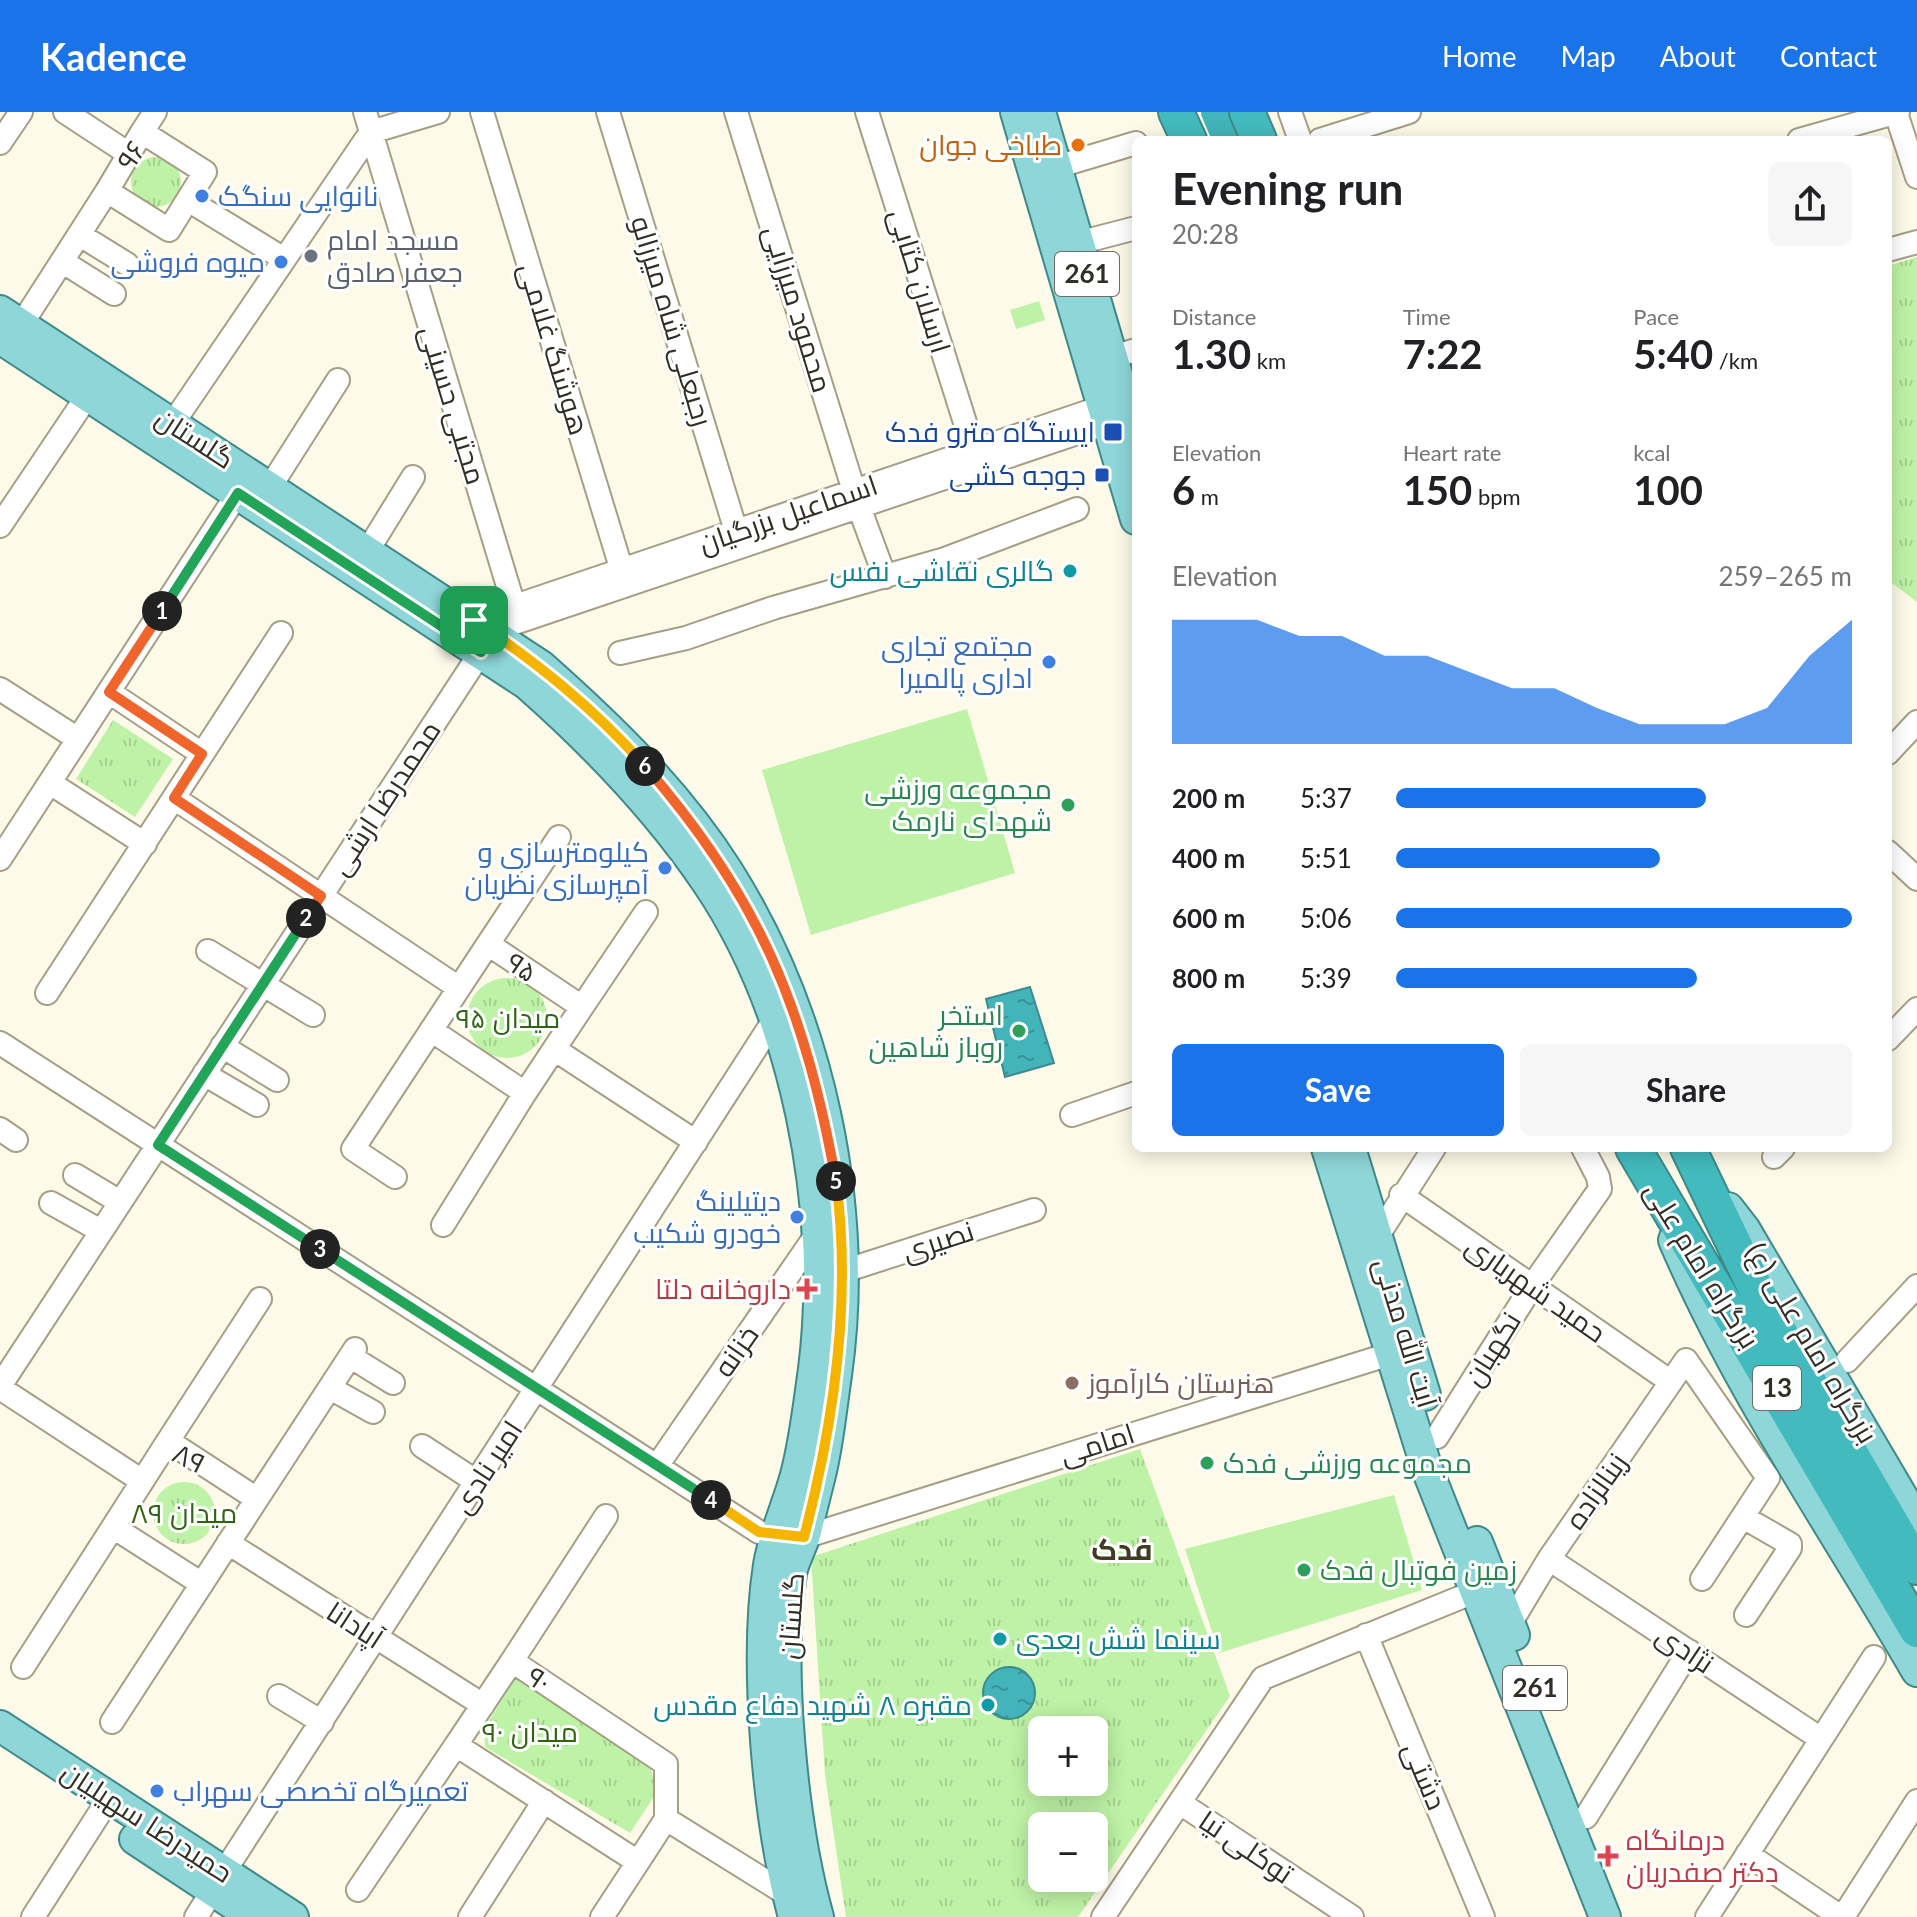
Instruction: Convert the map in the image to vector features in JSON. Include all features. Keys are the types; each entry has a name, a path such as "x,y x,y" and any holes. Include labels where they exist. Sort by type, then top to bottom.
{"highway":[{"path":"1247,112 1257,136"},
{"name":"بزرگراه امام علی","path":"1693,1159 1761,1300 1917,1567"},
{"name":"بزرگراه امام علی","path":"1639,1160 1757,1354 1917,1630"}],"main road":[{"name":"261","path":"1016,112 1067,246 1124,422"},
{"name":"261","path":"1040,112 1056,167 1067,246 1124,353 1124,422 1132,487"},
{"name":"گلستان","path":"7,325 173,423 368,550 482,634 527,684 599,748 656,814 708,884 745,950 774,1020 799,1103 814,1187 819,1277 814,1367 797,1473 786,1617 792,1761 810,1890 818,1917"},
{"name":"گلستان","path":"7,325 88,395 238,493 541,666 615,732 674,800 727,871 765,940 796,1012 821,1097 837,1185 841,1272 837,1369 821,1471 790,1537 764,1616 770,1763 791,1906"},
{"name":"261","path":"1328,1152 1400,1351"},
{"name":"آیت الله مدنی","path":"1351,1152 1377,1237 1427,1469 1605,1917"},
{"name":"بزرگراه امام علی (ع)","path":"1693,1159 1745,1230 1917,1522"},
{"path":"1639,1160 1695,1289 1771,1426 1917,1671"},
{"name":"آیت الله مدنی","path":"1400,1351 1437,1437 1626,1917"},
{"name":"حمیدرضا سهیلیان","path":"0,1726 104,1806 218,1881 293,1917"},
{"name":"حمیدرضا سهیلیان","path":"0,1750 104,1806"},
{"name":"حمیدرضا سهیلیان","path":"218,1881 253,1917"}],"street":[{"path":"0,143 21,112"},
{"path":"65,112 129,154"},
{"path":"142,132 155,112"},
{"path":"173,423 284,259 368,122 438,112"},
{"name":"هوشنگ غلامی","path":"482,112 624,578"},
{"name":"رجبعلی شاه میرزالو","path":"608,112 736,531"},
{"name":"محمود میرزایی","path":"736,112 856,499 885,577"},
{"name":"ارسلان کتابی","path":"867,112 974,451"},
{"path":"1290,112 1299,136"},
{"path":"1333,136 1409,112"},
{"path":"1813,136 1897,112 1917,177"},
{"name":"مجتبی حسینی","path":"368,122 514,606"},
{"name":"۹۶","path":"142,132 205,172 169,230 107,191 142,132"},
{"path":"1056,167 1132,141"},
{"path":"7,325 63,262 107,191"},
{"path":"188,200 284,259"},
{"path":"1067,246 1132,229"},
{"path":"80,235 127,264"},
{"path":"1892,249 1917,242"},
{"path":"63,262 114,294"},
{"path":"270,487 338,380"},
{"path":"0,526 88,395"},
{"name":"اسماعیل بزرگیان","path":"482,634 736,531 1124,422"},
{"name":"اسماعیل بزرگیان","path":"482,634 514,606 624,578 856,499 974,451 1124,422"},
{"path":"368,550 413,477"},
{"path":"0,859 238,493"},
{"path":"620,653 686,638 773,608 945,559 1077,509"},
{"path":"47,993 281,633"},
{"name":"محمدرضا ارشی","path":"0,1387 321,896 482,634"},
{"path":"0,689 78,739"},
{"path":"109,692 202,754"},
{"path":"1892,749 1917,722"},
{"path":"50,783 145,844"},
{"path":"174,798 459,988"},
{"path":"488,944 559,837"},
{"path":"1892,856 1917,879"},
{"path":"443,1225 525,1093 646,912"},
{"name":"۹۵","path":"395,1177 353,1149 488,944 582,1007"},
{"path":"208,951 313,1015"},
{"path":"1892,1035 1917,1009"},
{"name":"امیر نادی","path":"196,1917 774,1020"},
{"path":"431,1030 525,1093"},
{"path":"0,1043 759,1532 790,1537"},
{"path":"222,1046 277,1080"},
{"path":"554,1049 696,1142"},
{"path":"204,1074 257,1105"},
{"path":"1072,1115 1132,1094"},
{"path":"1377,1237 1431,1152"},
{"name":"نگهبان","path":"1437,1437 1532,1286 1600,1189 1600,1182 1585,1152"},
{"path":"75,1175 120,1202"},
{"name":"حمید شهریاری","path":"1401,1195 1671,1382"},
{"path":"51,1203 101,1231"},
{"name":"نصیری","path":"841,1272 1034,1210"},
{"name":"خزانه","path":"657,1466 816,1235"},
{"path":"1847,1361 1917,1286"},
{"path":"168,1441 260,1299"},
{"name":"امامی","path":"790,1537 1400,1351"},
{"path":"112,1722 353,1353 393,1383"},
{"name":"زینالزاده","path":"1510,1624 1549,1559 1686,1360 1768,1478 1743,1517"},
{"path":"0,1387 142,1481"},
{"path":"330,1388 373,1412"},
{"name":"۸۹","path":"23,1667 168,1441 257,1499"},
{"path":"422,1446 477,1482"},
{"path":"512,1661 606,1516"},
{"path":"1702,1579 1743,1517 1790,1544 1746,1615"},
{"path":"113,1527 202,1584"},
{"name":"آپادانا","path":"228,1543 483,1705"},
{"name":"نژادی","path":"1549,1559 1821,1739"},
{"path":"1103,1917 1263,1678 1474,1592"},
{"name":"دشتی","path":"1366,1635 1483,1917"},
{"path":"1586,1817 1689,1651"},
{"path":"1707,1917 1874,1657"},
{"name":"۹۰","path":"358,1890 512,1661 666,1764 666,1819"},
{"path":"279,1696 322,1722"},
{"path":"456,1745 638,1862"},
{"path":"470,1917 544,1801"},
{"path":"1747,1854 1842,1917 1917,1801"},
{"name":"توکلی نیا","path":"1180,1803 1327,1910 1352,1917"},
{"path":"33,1917 104,1806"},
{"path":"602,1917 666,1819 791,1906"}],"green space":[{"path":"156,157 174,164 181,182 174,200 156,207 138,200 131,182 138,164"},
{"path":"1917,257 1917,602 1892,583 1892,265"},
{"path":"1039,301 1045,320 1016,329 1010,310"},
{"path":"967,709 1015,873 811,935 762,770"},
{"path":"113,720 173,759 135,817 76,779"},
{"name":"میدان ۹۵","path":"499,978 515,978 529,985 540,996 547,1010 544,1033 529,1051 515,1058 499,1058 485,1051 474,1040 467,1026 467,1010 474,996 485,985"},
{"path":"1140,1449 1230,1696 1108,1873 1108,1812 1028,1812 1028,1892 1095,1892 1078,1917 846,1917 825,1775 811,1557"},
{"name":"میدان ۸۹","path":"184,1482 196,1484 206,1491 213,1501 213,1525 206,1535 196,1542 184,1544 172,1542 162,1535 155,1525 153,1513 155,1501 162,1491 172,1484"},
{"name":"زمین فوتبال فدک","path":"1394,1495 1422,1590 1219,1653 1185,1549"},
{"name":"میدان ۹۰","path":"515,1679 650,1766 657,1792 630,1833 485,1747 484,1729"}],"water":[{"name":"استخر روباز شاهین","path":"1030,987 1054,1063 1005,1077 986,999"},
{"path":"1009,1667 1028,1674 1035,1693 1028,1712 1009,1719 990,1712 983,1693 990,1674"}],"waterway":[{"path":"1215,112 1225,136"}],"place":[{"name":"طباخی جوان","path":"1078,145"},
{"name":"نانوایی سنگک","path":"202,196"},
{"name":"مسجد امام جعفر صادق","path":"311,256"},
{"name":"میوه فروشی","path":"281,262"},
{"name":"ایستگاه مترو فدک","path":"1113,432"},
{"name":"جوجه کشی","path":"1102,475"},
{"name":"گالری نقاشی نفس","path":"1070,571"},
{"name":"مجتمع تجاری اداری پالمیرا","path":"1049,662"},
{"name":"مجموعه ورزشی شهدای نارمک","path":"1068,805"},
{"name":"کیلومترسازی و آمپرسازی نظریان","path":"665,868"},
{"name":"استخر روباز شاهین","path":"1019,1031"},
{"name":"دیتیلینگ خودرو شکیب","path":"797,1217"},
{"name":"داروخانه دلتا","path":"807,1289"},
{"name":"هنرستان کارآموز","path":"1072,1383"},
{"name":"مجموعه ورزشی فدک","path":"1207,1463"},
{"name":"زمین فوتبال فدک","path":"1304,1570"},
{"name":"سینما شش بعدی","path":"1000,1639"},
{"name":"مقبره ۸ شهید دفاع مقدس","path":"988,1705"},
{"name":"تعمیرگاه تخصصی سهراب","path":"157,1791"},
{"name":"درمانگاه دکتر صفدریان","path":"1608,1856"}],"district":[{"name":"فدک","path":"1122,1550"}],"route":[{"path":"238,493 481,652 474,620 541,666 615,732 674,800 727,871 765,940 796,1012 821,1097 837,1185 841,1272 837,1369 821,1471 804,1537 776,1537 759,1532 158,1145 321,896 174,798 202,754 109,692 238,493"}]}
